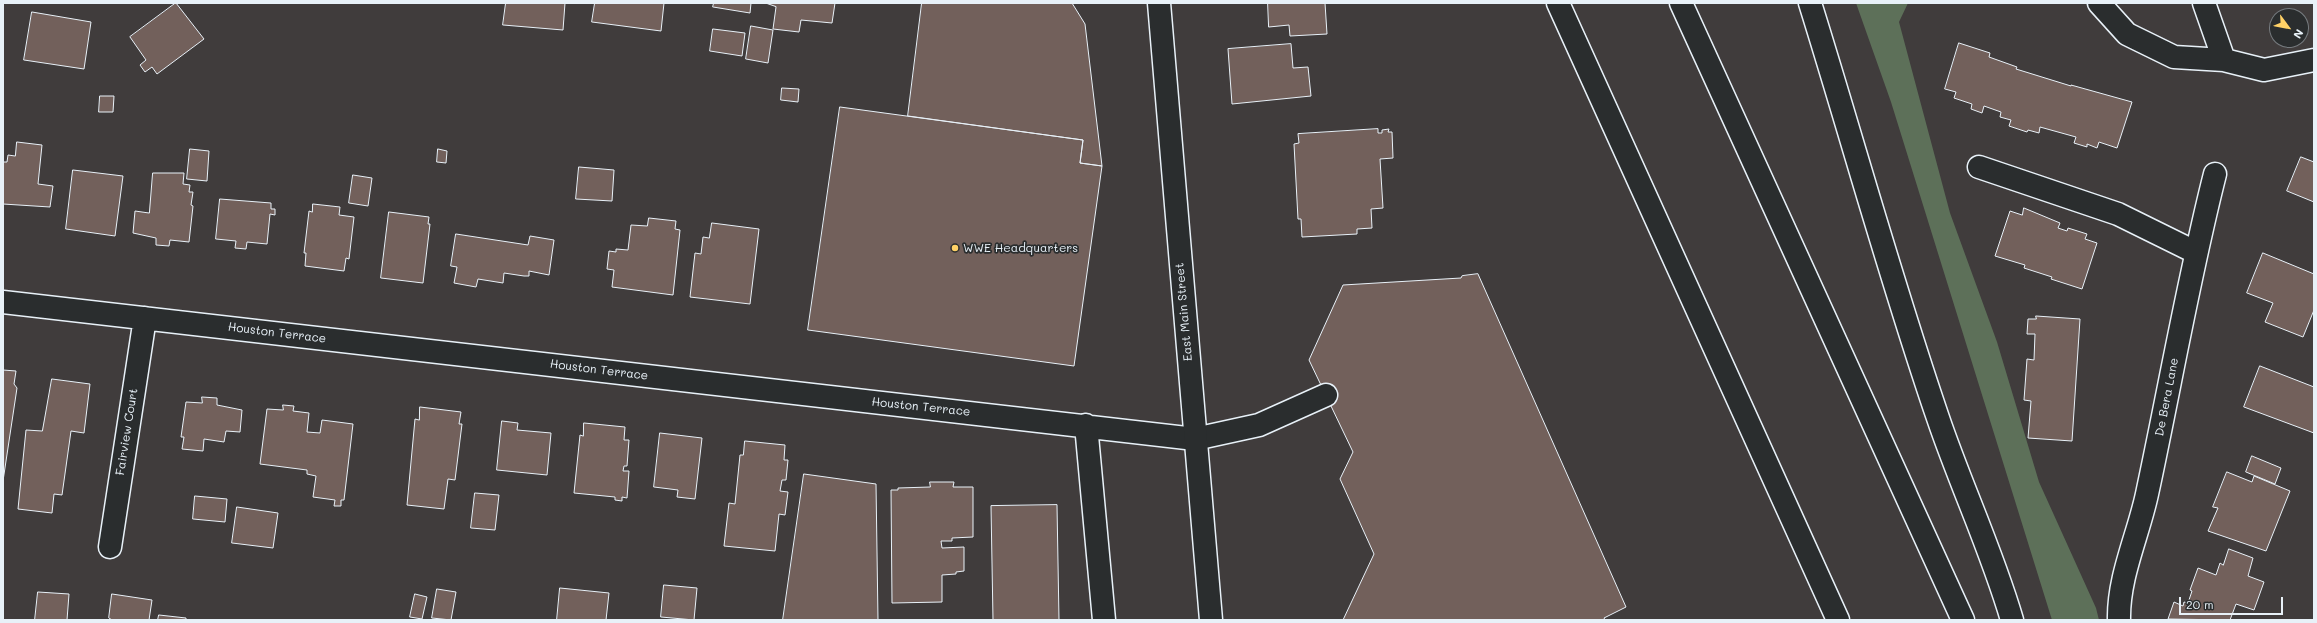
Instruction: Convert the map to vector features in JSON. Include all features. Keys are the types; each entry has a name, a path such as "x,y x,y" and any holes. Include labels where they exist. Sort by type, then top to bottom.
{"main road":[{"name":"East Main Street","path":"1158,3 1211,620"},
{"path":"1558,3 1838,620"},
{"path":"1681,3 1963,620"},
{"path":"1810,3 1911,337 1938,419 2002,586 2012,620"},
{"path":"2099,3 2127,34 2174,57 2224,60 2264,70 2314,60"},
{"path":"2204,3 2224,60"},
{"path":"1979,167 2118,214 2195,252"},
{"name":"De Bera Lane","path":"2119,620 2118,603 2143,512 2195,252 2215,174"},
{"name":"Houston Terrace","path":"3,302 1086,425 1195,439 1259,425 1326,395"},
{"name":"Fairview Court","path":"110,547 145,318"},
{"path":"1086,425 1104,620"}],"green space":[{"path":"1856,3 1908,3 1899,22 1950,213 1997,342 2039,482 2096,608 2099,620 2052,620 1891,102"}],"building":[{"path":"176,3 204,39 157,74 152,67 145,72 140,65 146,60 130,37"},
{"path":"506,3 565,3 563,30 503,25"},
{"path":"595,3 664,3 661,31 592,22"},
{"path":"714,3 751,3 750,13 713,7"},
{"path":"766,3 835,3 832,23 801,20 799,32 773,29 776,7"},
{"path":"922,3 1072,3 1085,24 1102,166 1080,163 1083,140 908,116"},
{"path":"1268,3 1325,3 1327,34 1290,36 1289,25 1269,27"},
{"path":"32,12 91,22 84,69 24,60"},
{"path":"751,26 773,30 768,63 746,59"},
{"path":"713,29 745,33 742,56 710,51"},
{"path":"1959,43 1990,53 1989,57 2017,67 2016,69 2071,86 2132,102 2117,148 2099,142 2097,148 2087,144 2087,147 2074,143 2076,137 2040,127 2039,133 2028,130 2027,132 2009,126 2011,120 2000,117 2001,112 1984,106 1982,113 1971,109 1972,104 1954,98 1956,92 1945,89"},
{"path":"1291,44 1293,68 1308,67 1311,96 1232,104 1228,49"},
{"path":"782,88 799,89 798,102 781,100"},
{"path":"100,96 114,96 113,112 99,112"},
{"name":"WWE Headquarters","path":"840,107 1083,140 1080,163 1102,166 1074,366 808,330"},
{"path":"1378,129 1378,133 1382,133 1382,130 1389,129 1388,132 1392,132 1393,158 1380,159 1383,208 1371,209 1372,228 1357,229 1357,234 1302,237 1301,219 1298,219 1294,144 1299,143 1298,134"},
{"path":"17,142 42,145 38,184 53,186 50,207 3,204 3,162 7,162 8,155 15,156"},
{"path":"190,149 209,151 207,181 187,179"},
{"path":"438,149 447,151 446,163 437,162"},
{"path":"2301,157 2314,162 2314,202 2287,191"},
{"path":"579,167 614,170 612,201 576,199"},
{"path":"73,170 123,176 115,236 66,229"},
{"path":"153,173 184,173 183,184 190,185 189,192 193,192 189,242 170,240 169,246 156,245 156,238 133,233 135,211 149,213"},
{"path":"353,175 372,178 368,206 349,203"},
{"path":"220,199 271,203 271,209 275,209 275,215 270,214 267,244 247,242 246,249 235,248 236,241 216,239"},
{"path":"313,204 340,207 339,215 354,217 349,259 346,258 344,271 305,266 306,253 304,253 309,211 312,212"},
{"path":"2024,208 2060,223 2058,228 2067,231 2068,228 2087,234 2085,239 2097,243 2082,289 2024,268 2025,265 1995,256 2010,211 2022,215"},
{"path":"389,212 429,217 428,224 430,224 423,283 381,278"},
{"path":"649,218 676,221 675,229 680,230 673,295 612,287 614,270 607,269 609,251 616,252 616,249 628,250 631,225 647,226"},
{"path":"712,223 759,229 750,304 690,297 695,253 701,254 703,237 709,238"},
{"path":"456,234 528,245 530,236 554,240 549,275 529,271 529,276 504,273 503,283 478,279 476,287 454,283 457,267 451,266"},
{"path":"2263,253 2314,274 2314,310 2303,337 2265,322 2273,303 2247,293"},
{"path":"1478,274 1626,607 1604,618 1605,620 1343,620 1374,554 1340,479 1353,452 1309,360 1343,285 1461,278 1462,276"},
{"path":"2036,316 2080,319 2072,441 2028,438 2031,401 2024,400 2027,359 2034,360 2035,334 2027,334 2028,319 2036,319"},
{"path":"2260,366 2314,387 2314,433 2244,407"},
{"path":"3,370 16,371 14,384 17,388 3,481"},
{"path":"52,379 90,384 84,433 71,431 62,495 54,494 52,513 18,509 26,430 42,431"},
{"path":"202,397 217,398 217,405 242,410 240,432 226,431 224,442 204,439 203,451 182,449 184,437 181,437 186,402 202,403"},
{"path":"283,405 294,406 293,411 309,413 307,432 320,433 322,420 353,424 344,500 341,500 341,506 334,506 335,500 313,497 316,476 307,474 307,470 260,464 267,409 283,410"},
{"path":"420,407 461,412 459,424 462,424 455,480 448,479 444,509 407,505 415,419 419,420"},
{"path":"502,421 518,423 517,430 551,433 547,475 497,470"},
{"path":"584,423 625,427 624,440 629,440 627,466 624,466 623,471 629,471 627,498 622,497 622,501 615,500 615,497 574,493 580,435 583,436"},
{"path":"660,433 702,438 695,499 677,497 678,490 654,487"},
{"path":"745,441 785,445 784,460 788,460 786,480 782,480 780,491 788,492 785,515 779,514 775,551 724,546 729,503 735,504 740,455 743,455"},
{"path":"2252,456 2281,468 2275,484 2246,472"},
{"path":"2227,472 2252,482 2254,476 2290,491 2266,551 2208,531 2218,508 2213,507"},
{"path":"804,474 876,484 878,620 783,620"},
{"path":"930,482 954,482 953,487 973,487 973,537 952,538 952,541 941,541 942,548 964,547 964,571 956,572 956,574 942,575 942,602 892,603 891,490 898,490 898,488 930,487"},
{"path":"475,493 499,495 495,530 471,528"},
{"path":"195,496 227,499 225,522 193,519"},
{"path":"1057,505 1059,620 993,620 991,506"},
{"path":"237,507 278,513 273,548 232,543"},
{"path":"2229,549 2253,558 2248,576 2264,582 2254,610 2236,604 2230,620 2168,619 2174,602 2183,606 2184,602 2188,603 2192,591 2190,590 2198,568 2216,575 2220,563 2223,565"},
{"path":"664,585 697,588 694,620 661,617"},
{"path":"560,588 609,593 606,620 557,620"},
{"path":"437,589 456,592 451,620 432,618"},
{"path":"38,592 69,594 67,620 35,620"},
{"path":"112,594 152,600 149,620 112,620 109,618"},
{"path":"415,594 427,597 422,619 410,617"},
{"path":"159,615 186,618 186,620 158,620"}],"place":[{"name":"WWE Headquarters","path":"955,248"}]}
